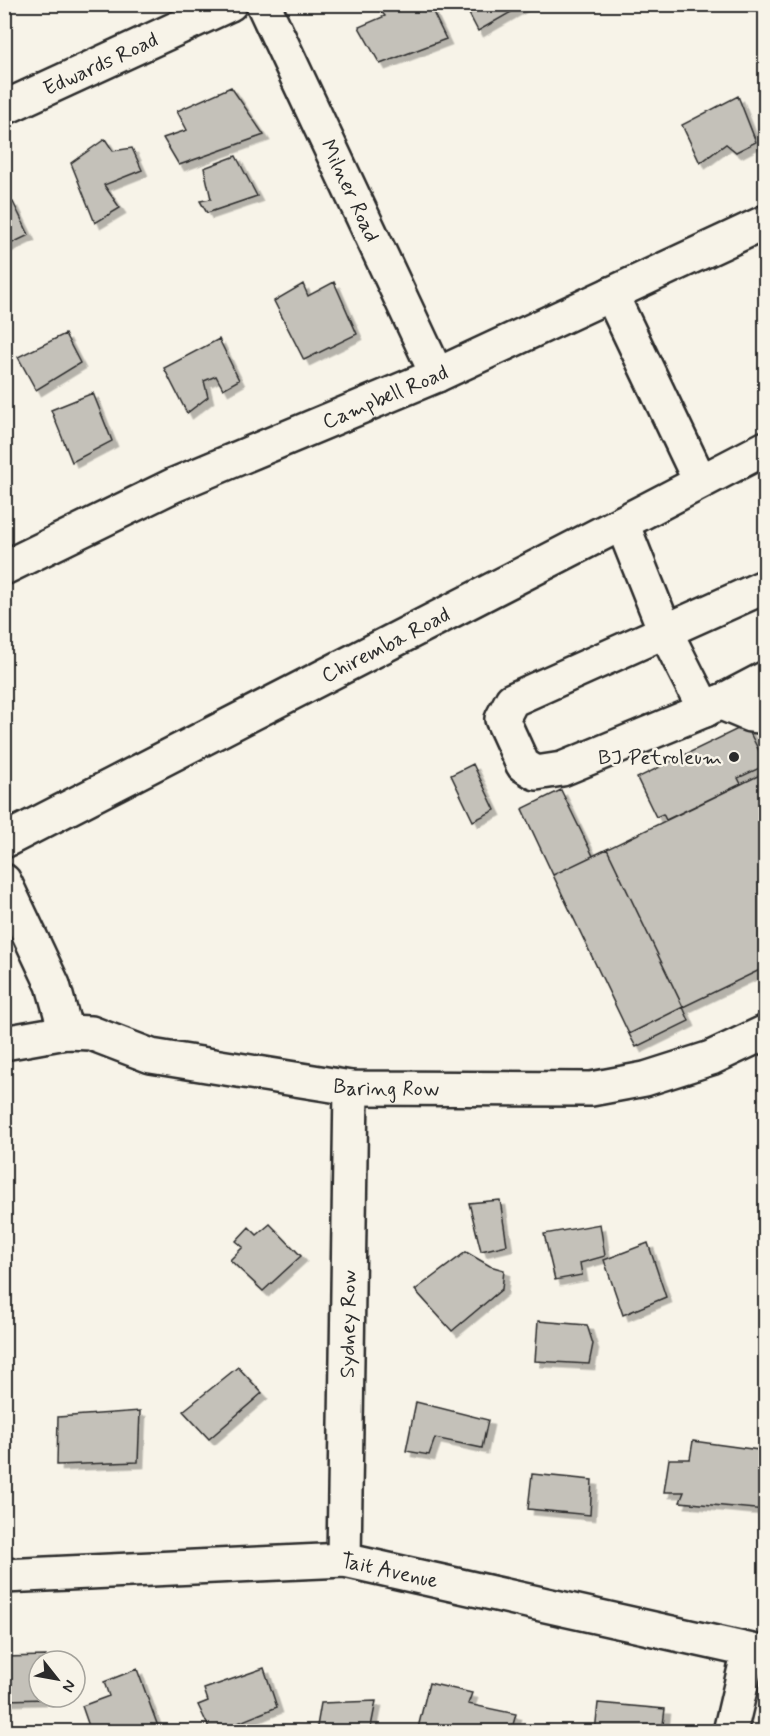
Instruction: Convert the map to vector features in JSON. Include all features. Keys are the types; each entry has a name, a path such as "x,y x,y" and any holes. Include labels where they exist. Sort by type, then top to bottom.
{"street":[{"name":"Edwards Road","path":"4,108 230,4"},
{"name":"Milner Road","path":"263,4 437,375"},
{"name":"Campbell Road","path":"4,568 174,485 437,375 765,222"},
{"path":"611,294 700,481"},
{"name":"Chiremba Road","path":"4,841 622,524 765,448"},
{"path":"622,524 665,631 712,706 765,717"},
{"path":"765,585 512,700 502,719 523,765 536,772 562,769 712,706 765,678"},
{"path":"4,881 53,985 66,1032"},
{"name":"Baring Row","path":"4,1043 66,1032 91,1032 151,1056 351,1088 591,1089 645,1078 711,1058 765,1032"},
{"name":"Sydney Row","path":"344,1560 351,1088"},
{"name":"Tait Avenue","path":"4,1576 344,1560 757,1652"},
{"path":"730,1731 757,1652"}],"building":[{"path":"375,4 429,4 446,39 380,64 359,27 385,16"},
{"path":"464,4 525,4 478,31"},
{"path":"231,87 264,135 179,165 163,138 187,130 177,111"},
{"path":"738,96 756,142 736,152 726,144 700,163 682,125"},
{"path":"105,139 113,151 132,148 142,170 104,185 120,208 95,223 71,163"},
{"path":"236,156 257,196 207,213 200,201 211,199 204,168"},
{"path":"13,202 29,235 4,247 4,204"},
{"path":"334,282 357,334 304,360 274,301 303,284 308,296"},
{"path":"65,334 80,363 36,390 18,357"},
{"path":"219,339 239,380 223,389 216,376 204,381 208,397 187,413 164,368"},
{"path":"93,393 112,441 72,462 51,410"},
{"path":"746,725 766,765 738,778 741,784 666,820 663,814 656,817 637,778"},
{"path":"473,764 495,810 473,821 451,775"},
{"path":"766,772 766,967 683,1007 607,849"},
{"path":"561,790 593,856 553,875 522,809"},
{"path":"607,849 683,1007 629,1034 553,875"},
{"path":"683,1007 689,1021 636,1047 629,1034"},
{"path":"500,1200 507,1245 481,1251 469,1203"},
{"path":"270,1224 301,1256 263,1291 230,1260 243,1247 236,1241 249,1227 257,1235"},
{"path":"600,1224 605,1256 580,1263 582,1275 555,1280 544,1234"},
{"path":"648,1243 666,1297 623,1315 604,1260"},
{"path":"466,1252 490,1266 504,1270 502,1289 452,1331 415,1290"},
{"path":"538,1321 587,1325 593,1344 589,1364 535,1361"},
{"path":"238,1367 262,1393 209,1439 183,1411"},
{"path":"416,1402 488,1420 482,1448 435,1438 429,1455 406,1451"},
{"path":"140,1411 138,1462 57,1465 58,1417"},
{"path":"693,1441 766,1451 766,1510 680,1502 684,1492 664,1492 669,1459 690,1459"},
{"path":"532,1474 592,1480 590,1515 528,1509"},
{"path":"27,1656 27,1699 4,1700 4,1657"},
{"path":"264,1668 277,1707 211,1732 198,1705 208,1701 204,1689"},
{"path":"137,1669 160,1732 91,1732 83,1709 87,1709 87,1704 109,1696 104,1682"},
{"path":"429,1683 472,1693 468,1704 516,1714 511,1732 417,1732"},
{"path":"376,1701 370,1732 316,1732 321,1703"},
{"path":"598,1703 665,1709 662,1732 595,1732"}],"place":[{"name":"BJ Petroleum","path":"734,757"}]}
